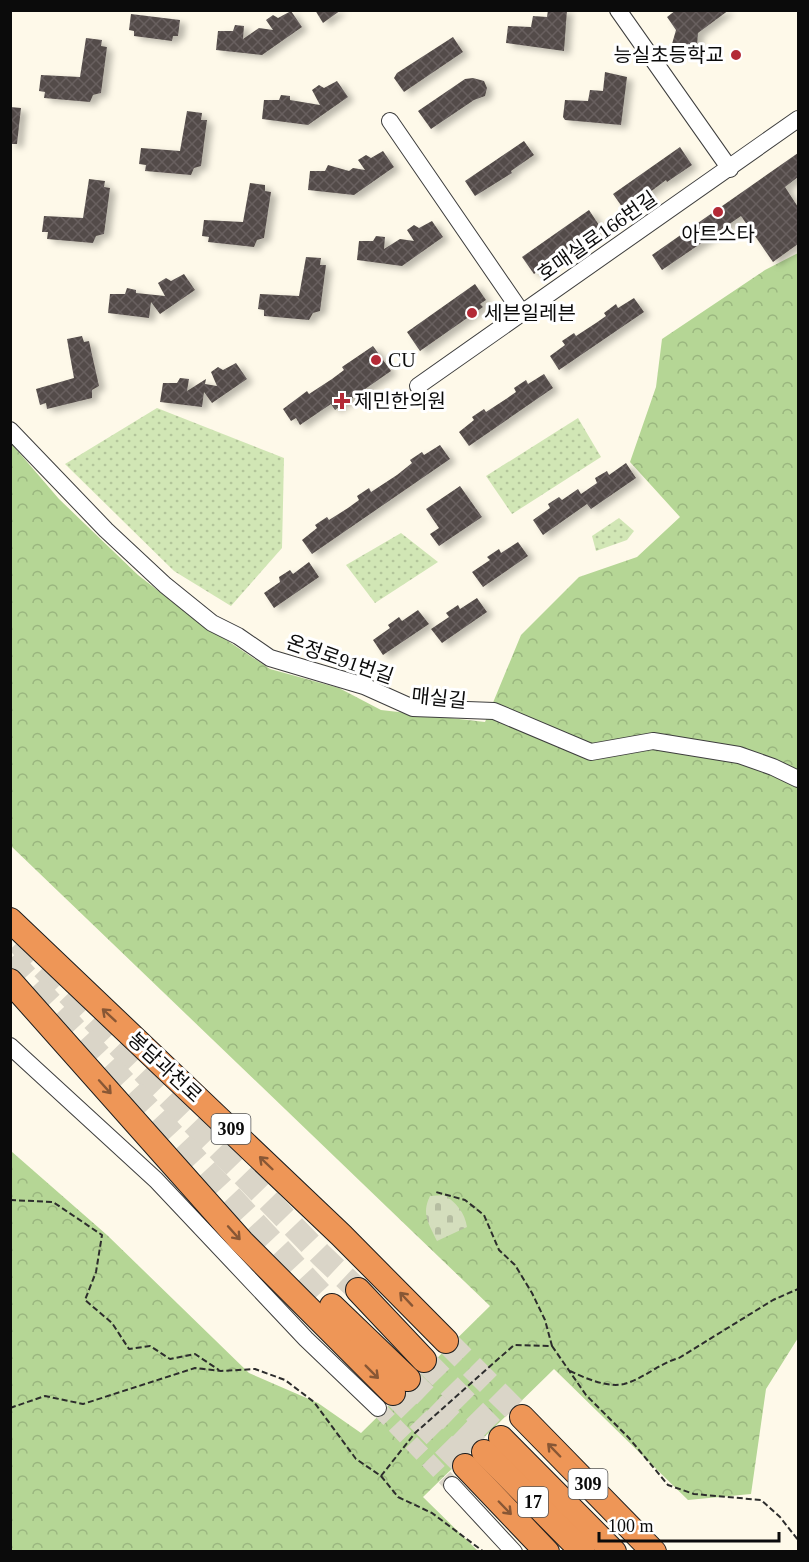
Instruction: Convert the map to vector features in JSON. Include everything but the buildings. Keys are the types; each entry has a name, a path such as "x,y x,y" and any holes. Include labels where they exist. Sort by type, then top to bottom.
{"highway":[{"name":"봉담과천로","path":"10,920 341,1235 446,1341"},
{"path":"10,981 242,1242 393,1393"},
{"path":"358,1290 424,1360"},
{"path":"332,1306 393,1393"},
{"name":"309","path":"522,1417 654,1551"},
{"name":"17","path":"583,1551 492,1445 614,1551"},
{"path":"458,1476 547,1551"}],"street":[{"path":"618,10 730,169"},
{"name":"호매실로166번길","path":"418,386 730,169 798,119"},
{"path":"390,121 522,313"},
{"name":"온정로91번길","path":"10,430 106,530 165,585 212,623 238,636 270,658 364,686 413,708 494,711 591,752 653,741 739,755 798,779"},
{"path":"10,1046 156,1180 306,1339 393,1393"},
{"path":"458,1476 514,1551"}],"path":[{"path":"10,1200 53,1202 102,1236 96,1272 86,1300 112,1323 129,1349 150,1346 170,1359 195,1354 221,1371"},
{"path":"567,1370 588,1379 624,1384 665,1362 679,1358 773,1300 798,1289"},
{"path":"552,1346 586,1395 629,1437 668,1485 694,1494 761,1500 780,1517 798,1540"},
{"path":"381,1476 398,1497 432,1513 484,1551"}],"green space":[{"path":"798,253 798,1338 766,1389 751,1494 688,1500 554,1369 423,1497 478,1551 11,1551 11,1151 107,1235 249,1373 318,1403 361,1433 490,1306 11,846 10,442 59,499 138,575 192,617 270,669 339,688 381,710 485,722 521,635 579,577 637,557 680,517 630,462 656,387 662,339 765,270"},
{"path":"157,408 284,458 282,548 231,606 174,571 65,464"},
{"path":"578,418 601,457 512,514 486,476"},
{"path":"619,518 634,531 627,540 596,551 592,536"},
{"path":"401,533 438,562 375,603 346,565"},
{"path":"444,1195 459,1208 467,1227 437,1241 427,1219 426,1208 430,1196"}],"tunnel":[{"path":"18,942 321,1255 358,1290"},
{"path":"10,959 332,1306"},
{"path":"446,1341 522,1417"},
{"path":"424,1360 501,1438"},
{"path":"408,1379 484,1452"},
{"path":"393,1393 465,1466"},
{"path":"378,1408 452,1485"}],"place":[{"name":"능실초등학교","path":"736,55"},
{"name":"아트스타","path":"718,212"},
{"name":"세븐일레븐","path":"472,313"},
{"name":"CU","path":"376,360"},
{"name":"제민한의원","path":"342,401"}]}
